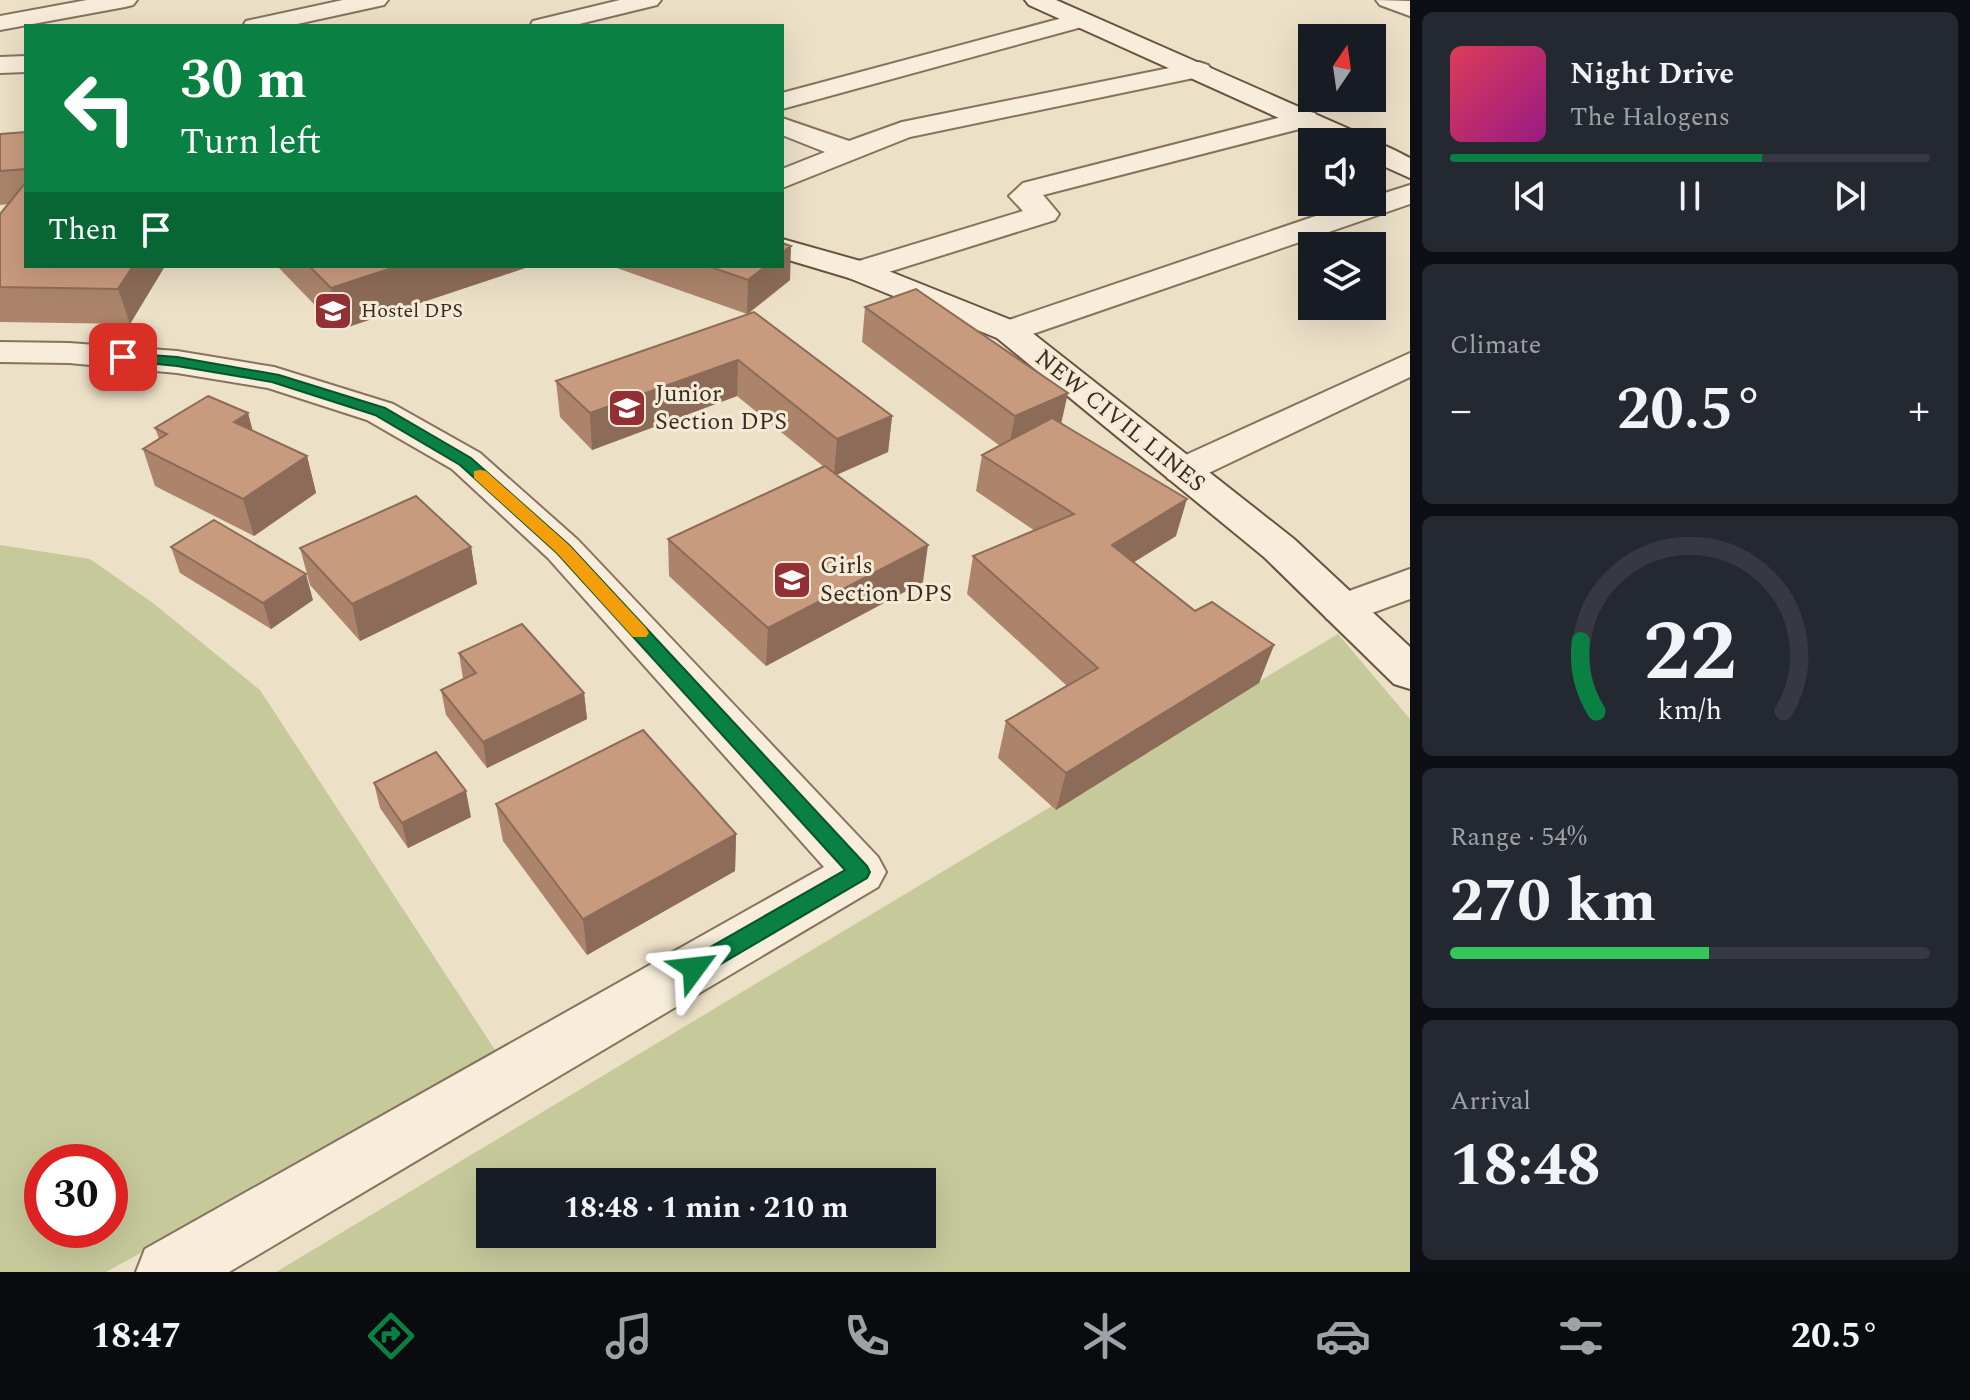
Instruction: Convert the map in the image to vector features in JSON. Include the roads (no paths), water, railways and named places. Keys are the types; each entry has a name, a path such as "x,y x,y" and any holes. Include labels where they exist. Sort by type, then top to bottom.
{"street":[{"path":"0,23 120,0"},
{"path":"264,24 376,0"},
{"path":"550,24 649,0"},
{"path":"1037,0 1325,128"},
{"path":"1388,0 1410,9"},
{"path":"784,100 1081,20"},
{"path":"0,65 24,64"},
{"path":"784,178 902,130 1199,70"},
{"path":"860,271 1044,214 1024,196 1033,189 1305,119"},
{"path":"784,127 849,151"},
{"path":"1386,157 1410,169"},
{"path":"1009,331 1410,194"},
{"name":"NEW CIVIL LINES","path":"784,249 860,271 1009,331 1279,548 1410,673"},
{"path":"0,352 69,353 177,362 274,378 380,412 466,461 563,549 860,872 168,1272"},
{"path":"1182,471 1410,364"},
{"path":"1342,609 1410,583"}],"place":[{"name":"Hostel DPS","path":"333,311"},
{"name":"Junior Section DPS","path":"627,408"},
{"name":"Girls Section DPS","path":"792,580"}]}
